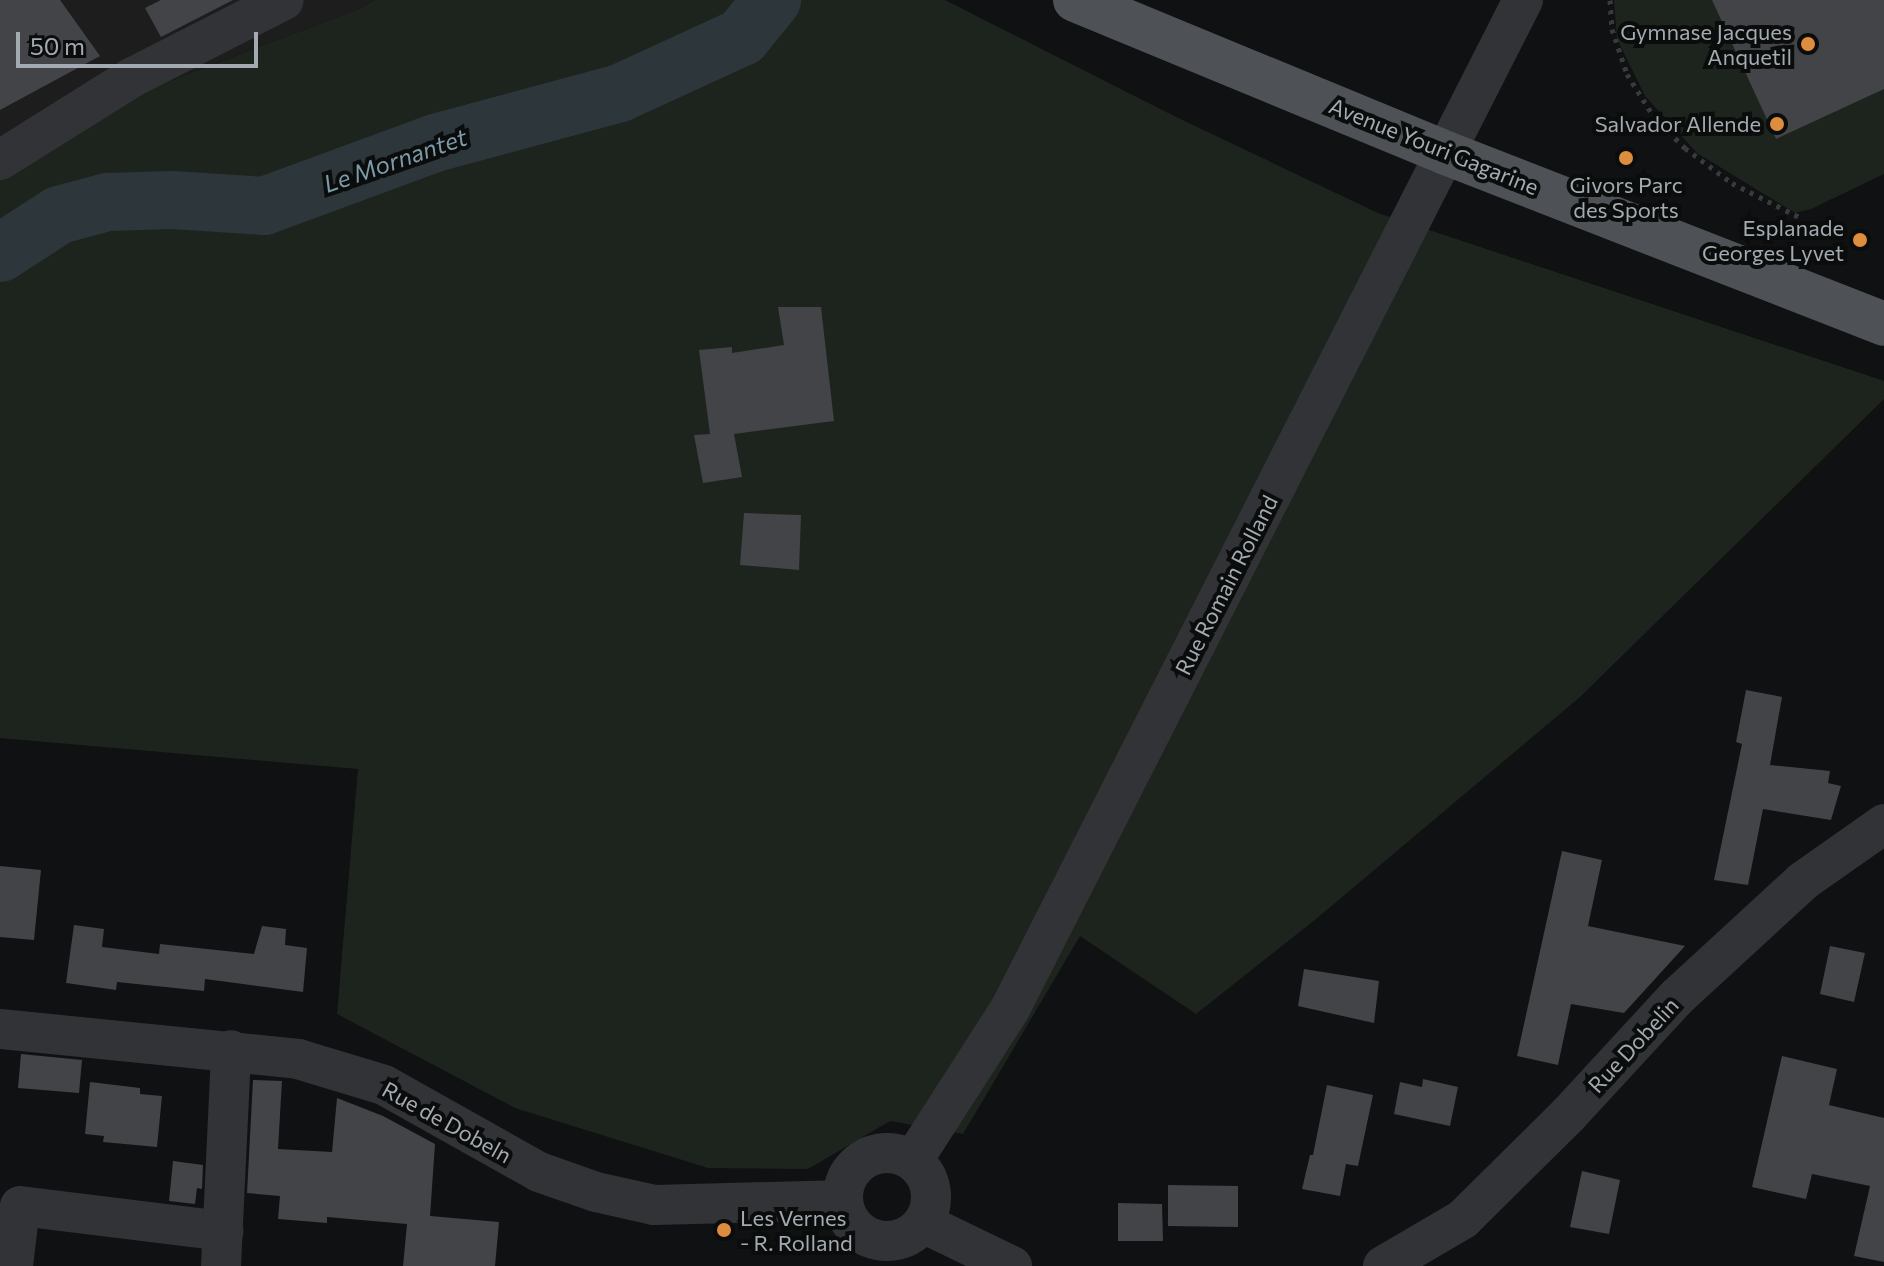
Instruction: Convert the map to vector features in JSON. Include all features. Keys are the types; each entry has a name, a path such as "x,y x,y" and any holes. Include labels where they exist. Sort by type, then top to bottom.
{"main road":[{"name":"Avenue Youri Gagarine","path":"1075,0 1446,153 1884,324"}],"street":[{"path":"0,160 133,77 284,0"},
{"name":"Rue Romain Rolland","path":"913,1160 1010,1009 1523,0"},
{"name":"Rue Dobelin","path":"1383,1266 1463,1219 1569,1114 1677,997 1803,881 1884,824"},
{"name":"Rue de Dobeln","path":"0,1029 298,1059 384,1085 539,1172 596,1192 654,1205 843,1200"},
{"path":"13,1266 20,1206 222,1249 231,1050"},
{"path":"883,1153 913,1160 930,1187 929,1209 923,1223 881,1254 846,1215 843,1200 850,1172 868,1157 883,1153"},
{"path":"923,1223 1012,1266"}],"path":[{"path":"1610,0 1612,29 1627,74 1654,117 1685,148 1732,183 1801,218"}],"shaded area":[{"path":"0,0 375,0 359,9 0,146"},
{"path":"375,0 945,0 1174,116 1378,213 1884,381 1884,399 1580,697 1316,919 1196,1014 1080,936 963,1134 890,1121 808,1169 708,1168 515,1108 337,1014 358,769 0,738 0,146 359,9"},
{"name":"Salvador Allende","path":"1614,0 1884,0 1884,174 1811,209 1795,213 1697,153 1645,96 1617,39"}],"building":[{"path":"0,0 60,0 100,56 0,110"},
{"path":"161,0 233,0 161,37 145,8"},
{"name":"Gymnase Jacques Anquetil","path":"1712,0 1884,0 1884,89 1776,139"},
{"path":"778,307 821,307 834,421 734,434 742,477 703,483 694,435 710,434 699,350 732,347 732,353 784,345"},
{"path":"744,513 801,515 799,570 740,565"},
{"path":"1746,690 1782,697 1770,765 1830,771 1828,783 1841,786 1831,820 1763,809 1748,885 1714,880 1742,744 1736,742"},
{"path":"1562,851 1602,860 1588,926 1685,946 1624,1013 1571,1004 1558,1065 1517,1056"},
{"path":"0,866 41,870 34,940 0,937"},
{"path":"74,925 104,929 102,947 159,954 160,944 254,954 262,926 286,929 285,945 307,948 303,992 205,979 204,991 117,982 116,990 66,983"},
{"path":"1830,946 1865,953 1854,1002 1820,994"},
{"path":"1304,969 1379,981 1374,1023 1298,1006"},
{"path":"21,1054 82,1060 79,1093 18,1088"},
{"path":"1782,1056 1837,1069 1829,1105 1884,1118 1884,1262 1854,1256 1870,1186 1812,1174 1806,1199 1752,1187"},
{"path":"1423,1079 1458,1087 1450,1126 1394,1114 1400,1082 1422,1087"},
{"path":"253,1080 282,1081 278,1149 332,1152 337,1098 383,1116 435,1144 430,1216 499,1222 495,1266 403,1266 407,1224 327,1217 327,1223 278,1219 280,1196 247,1193"},
{"path":"90,1082 140,1088 140,1094 162,1096 157,1147 103,1142 104,1136 85,1134"},
{"path":"1327,1085 1373,1095 1358,1166 1346,1164 1340,1196 1302,1189 1310,1155 1313,1155"},
{"path":"173,1161 203,1165 202,1189 197,1188 195,1204 169,1201"},
{"path":"1582,1171 1620,1180 1609,1234 1570,1227"},
{"path":"1168,1185 1238,1186 1238,1227 1168,1226"},
{"path":"1118,1203 1162,1204 1163,1241 1118,1241"}],"waterway":[{"name":"Le Mornantet","path":"0,253 59,215 107,202 172,200 264,206 435,143 620,93 742,37 772,0"}],"place":[{"name":"Gymnase Jacques Anquetil","path":"1808,44"},
{"name":"Salvador Allende","path":"1777,124"},
{"name":"Givors Parc des Sports","path":"1626,158"},
{"name":"Esplanade Georges Lyvet","path":"1860,240"},
{"name":"Les Vernes - R. Rolland","path":"724,1230"}]}
